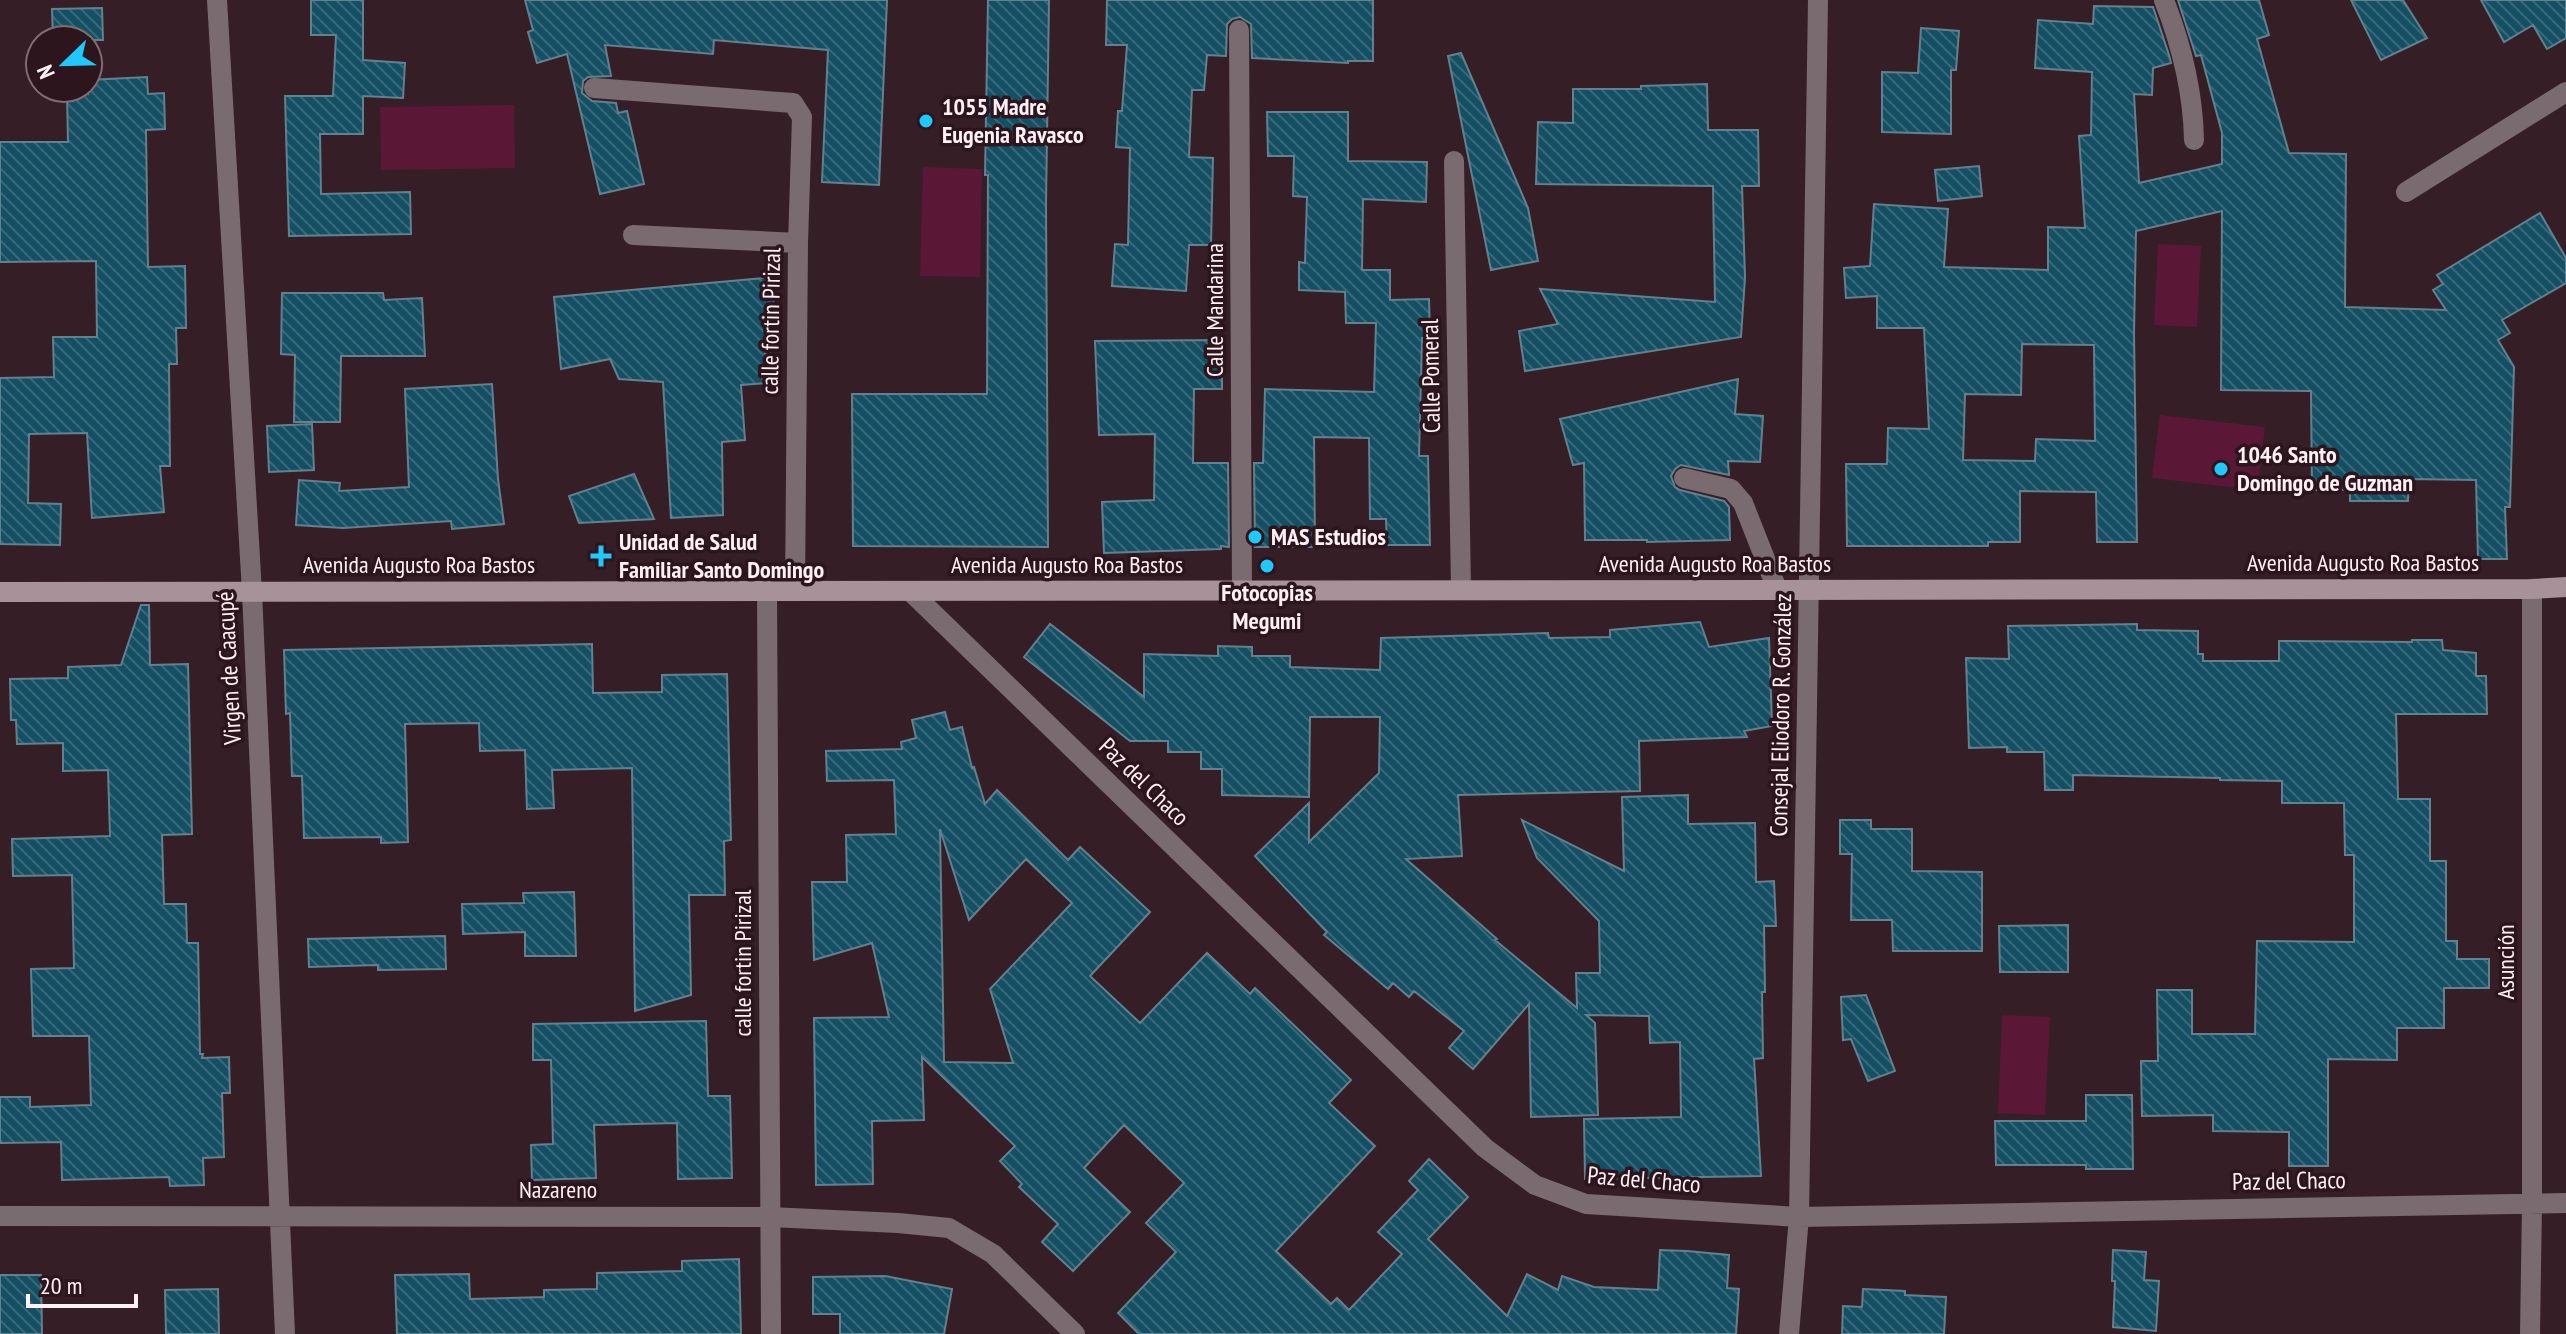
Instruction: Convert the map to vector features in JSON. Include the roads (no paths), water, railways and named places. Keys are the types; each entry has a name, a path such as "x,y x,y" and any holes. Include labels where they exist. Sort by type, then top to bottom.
{"main road":[{"name":"Avenida Augusto Roa Bastos","path":"0,592 2566,587"}],"street":[{"name":"Virgen de Caacupé","path":"217,0 252,592 285,1334"},
{"name":"Consejal Eliodoro R. González","path":"1789,1334 1799,1217 1818,0"},
{"path":"2164,0 2178,37 2194,106 2194,140"},
{"name":"Calle Mandarina","path":"1239,30 1242,591"},
{"name":"calle fortin Pirizal","path":"594,88 793,103 802,117 795,591"},
{"path":"2406,192 2566,92"},
{"name":"Calle Pomeral","path":"1454,161 1461,590"},
{"path":"633,235 798,243"},
{"path":"1684,478 1731,489 1743,503 1777,589"},
{"name":"Asunción","path":"2530,1334 2532,589"},
{"name":"calle fortin Pirizal","path":"767,591 771,1334"},
{"name":"Paz del Chaco","path":"910,591 1485,1148 1535,1185 1586,1204 1799,1217 2566,1203"},
{"name":"Nazareno","path":"0,1216 770,1217 949,1228 993,1254 1075,1334"}],"place":[{"name":"1055 Madre Eugenia Ravasco","path":"926,121"},
{"name":"1046 Santo Domingo de Guzman","path":"2221,469"},
{"name":"MAS Estudios","path":"1255,537"},
{"name":"Unidad de Salud Familiar Santo Domingo","path":"601,556"},
{"name":"Fotocopias Megumi","path":"1267,566"}]}
